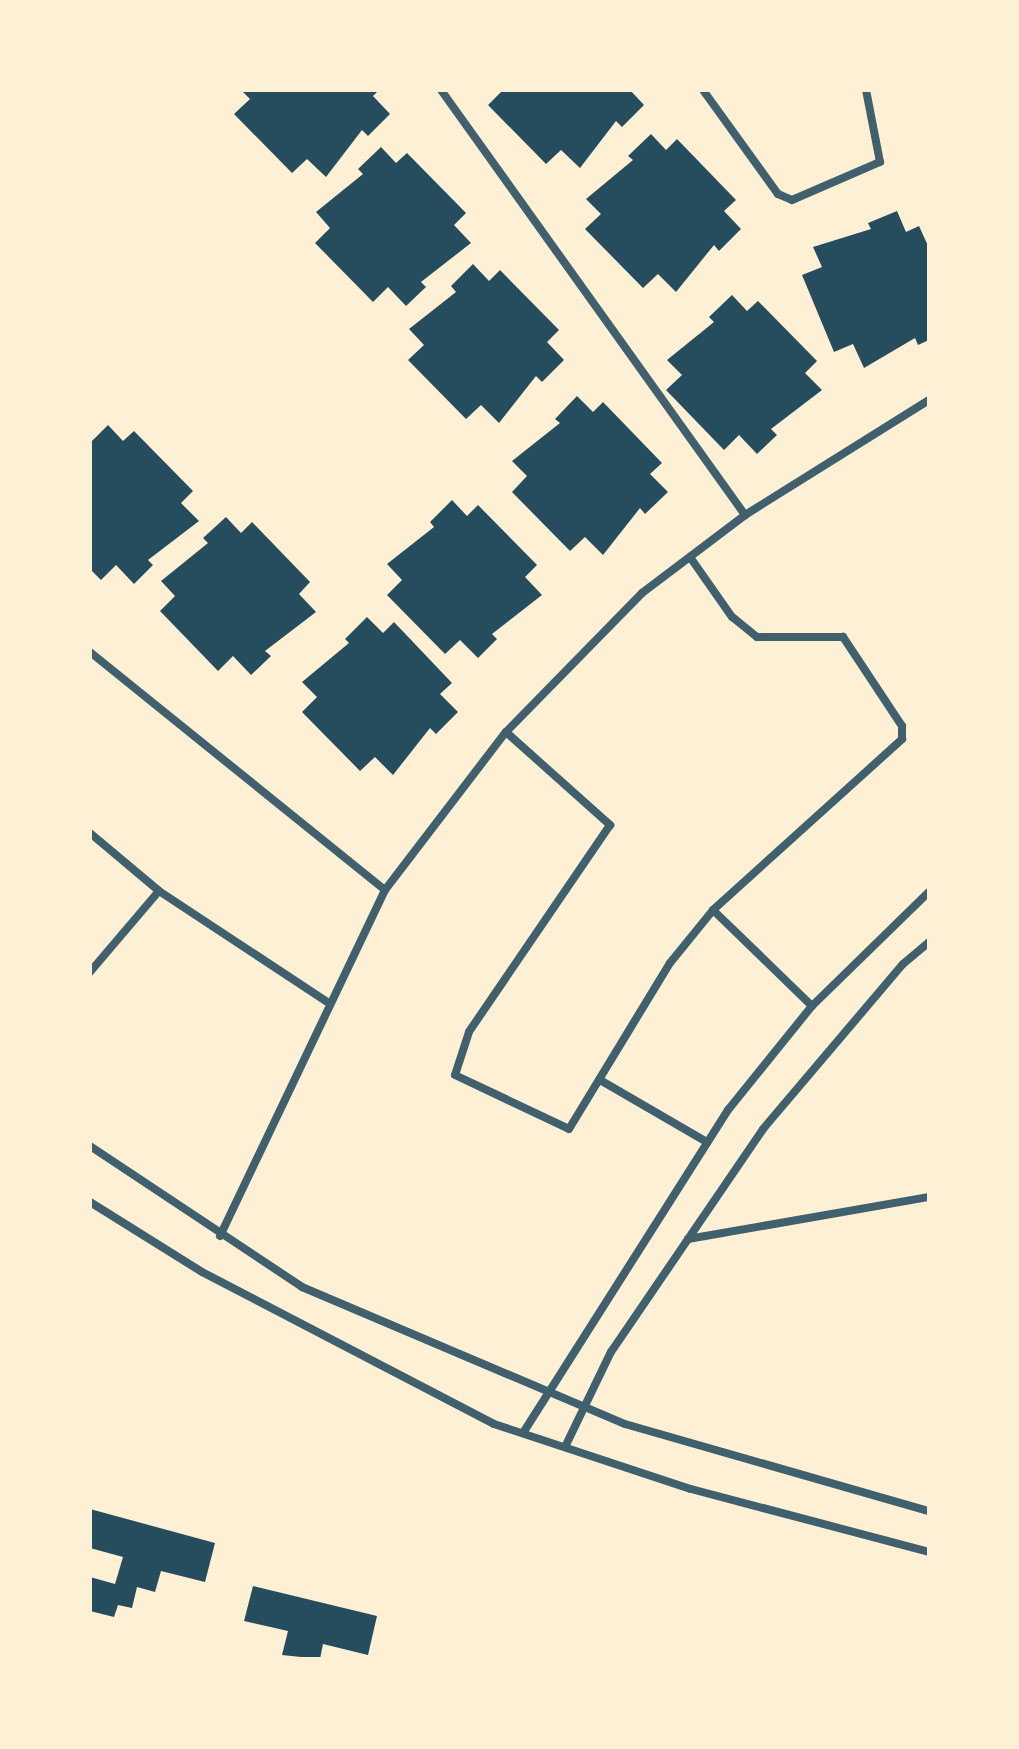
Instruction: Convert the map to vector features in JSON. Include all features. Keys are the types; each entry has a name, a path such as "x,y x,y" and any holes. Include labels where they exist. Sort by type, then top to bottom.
{"street":[{"path":"441,90 745,515"},
{"path":"703,90 778,194 792,200 880,162 866,90"},
{"path":"220,1236 326,1001 385,890 506,732 642,593 745,515 929,400"},
{"path":"506,732 610,825 469,1032 455,1075 565,1130 600,1080 670,963 713,910 898,748 902,726 843,637 757,637 732,617 690,557"},
{"path":"90,652 385,890"},
{"path":"90,833 159,891 326,1001"},
{"path":"90,972 159,891"},
{"path":"523,1433 546,1391 707,1142 812,1006 929,892"},
{"path":"713,910 812,1006"},
{"path":"565,1447 582,1406 688,1239 763,1129 903,964 929,942"},
{"path":"600,1080 707,1142"},
{"path":"90,1146 220,1236 302,1287 582,1406 929,1511"},
{"path":"688,1239 929,1197"},
{"path":"90,1202 202,1272 523,1433 929,1552"}],"building":[{"path":"241,90 379,90 373,96 390,114 368,136 362,130 326,177 307,159 292,173 234,114 250,99"},
{"path":"503,90 630,90 644,105 622,127 616,121 580,168 561,150 546,164 488,105"},
{"path":"651,134 666,150 677,139 736,200 724,211 741,229 719,251 714,245 676,292 658,274 643,288 585,229 601,214 586,199 633,160 628,156"},
{"path":"381,147 396,163 407,153 466,213 454,225 471,243 421,282 426,287 406,306 388,287 373,302 315,243 330,228 316,212 363,174 358,169"},
{"path":"897,211 906,232 919,226 929,248 929,340 918,345 915,338 864,368 853,344 834,352 802,275 822,267 813,247 871,229 868,223"},
{"path":"473,264 489,281 500,270 559,330 547,342 564,360 542,382 536,376 499,423 481,405 466,419 408,360 424,345 409,329 456,292 451,286"},
{"path":"732,295 747,311 758,301 817,361 805,373 822,390 771,429 777,435 757,454 739,435 724,450 666,390 682,375 667,360 714,322 709,317"},
{"path":"577,396 593,412 603,402 662,463 650,474 668,492 645,514 640,508 603,555 585,537 570,551 512,492 527,476 512,461 560,423 555,419"},
{"path":"108,425 123,441 134,431 193,491 181,503 199,521 148,560 153,565 134,584 116,565 101,580 90,569 90,443"},
{"path":"452,500 467,516 478,505 537,565 525,577 542,595 492,634 497,639 478,658 460,640 445,654 387,595 402,580 387,564 434,527 430,522"},
{"path":"226,517 241,533 252,522 310,582 299,594 316,612 265,651 271,656 251,675 233,656 218,671 160,611 175,596 161,581 208,543 203,538"},
{"path":"367,617 383,633 394,622 452,683 440,694 458,712 436,734 430,728 393,775 375,757 360,771 302,712 317,697 302,682 349,643 345,639"},
{"path":"90,1509 215,1543 205,1582 161,1571 155,1592 137,1587 132,1608 118,1605 114,1617 90,1611 90,1577 115,1584 123,1557 90,1548"},
{"path":"253,1586 377,1616 368,1655 323,1644 320,1659 282,1655 288,1631 244,1621"}]}
